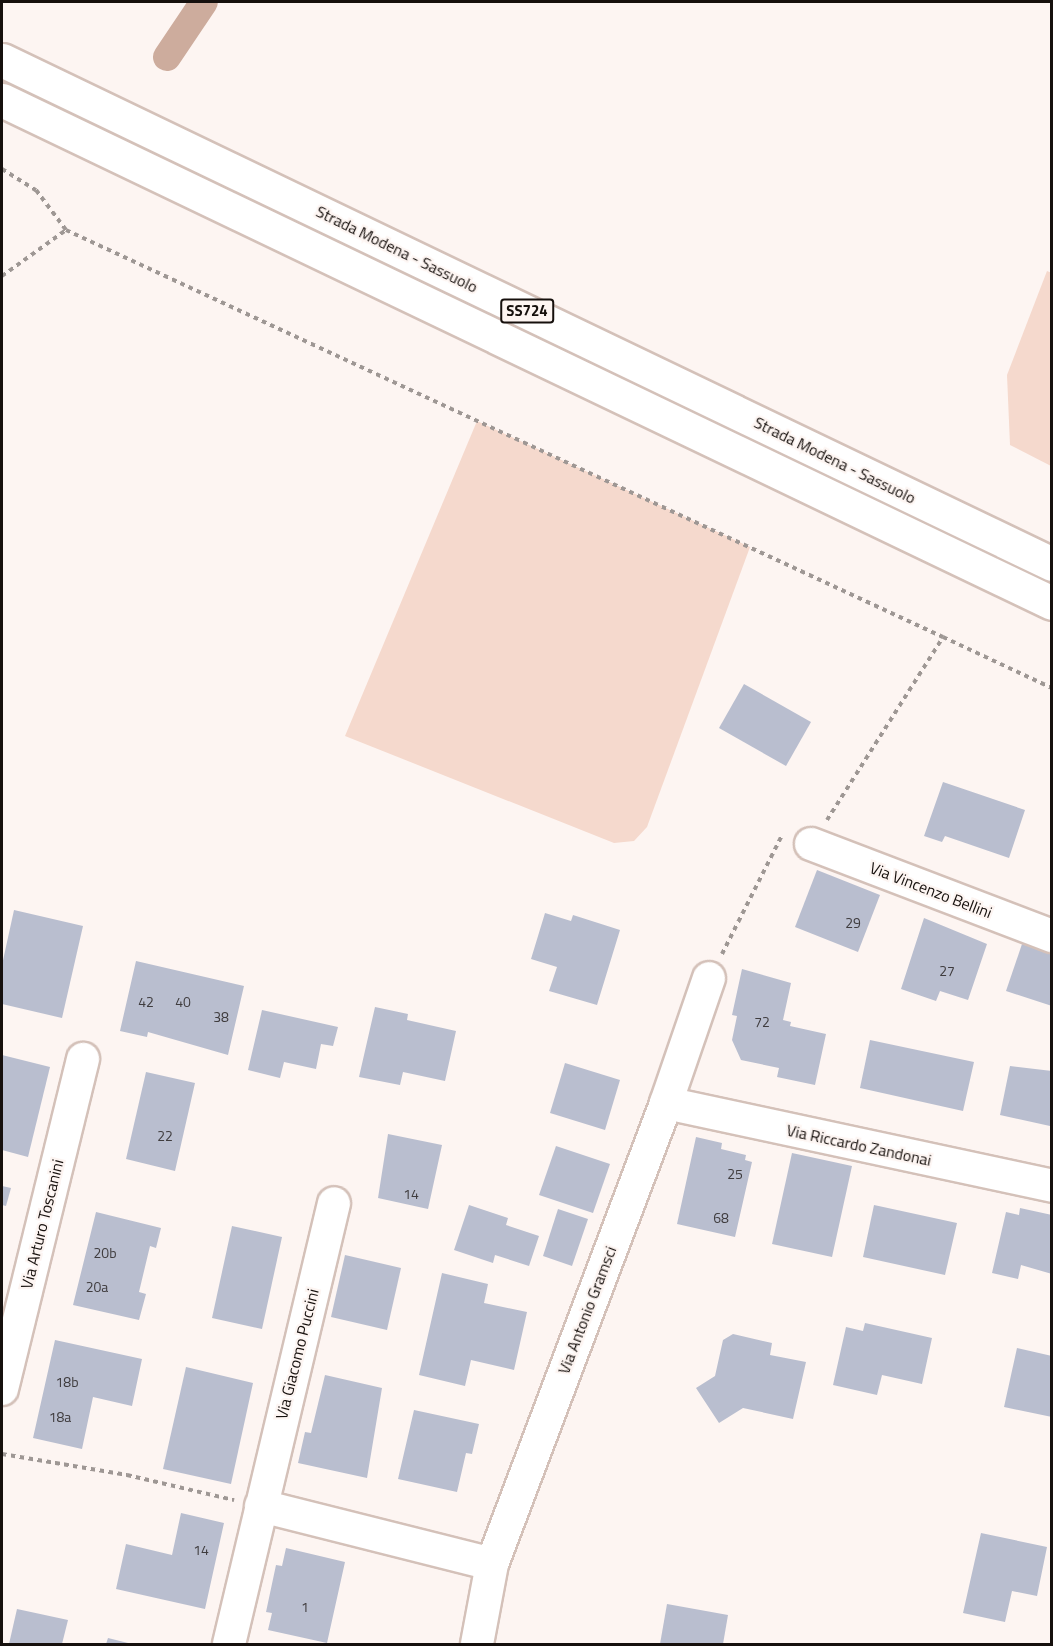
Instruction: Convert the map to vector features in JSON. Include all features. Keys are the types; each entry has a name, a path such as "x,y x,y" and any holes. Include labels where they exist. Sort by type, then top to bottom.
{"highway":[{"name":"Strada Modena - Sassuolo","path":"2,60 1052,564"},
{"path":"2,100 1052,603"}],"street":[{"name":"Via Vincenzo Bellini","path":"812,844 1052,936"},
{"name":"Via Antonio Gramsci","path":"477,1644 492,1564 666,1103 709,978"},
{"name":"Via Arturo Toscanini","path":"2,1389 83,1059"},
{"name":"Via Riccardo Zandonai","path":"666,1103 1052,1186"},
{"name":"Via Giacomo Puccini","path":"229,1644 334,1203"},
{"path":"261,1506 492,1564"}],"path":[{"path":"2,169 36,190 66,230 1052,688"},
{"path":"2,276 66,230"},
{"path":"709,978 784,832 812,844 943,637"},
{"path":"2,1454 127,1475 261,1506"}],"shaded area":[{"path":"1047,271 1052,273 1051,466 1010,445 1007,375"},
{"path":"477,421 750,547 647,827 634,841 614,843 345,736"}],"building":[{"path":"744,684 811,722 786,766 719,728"},
{"path":"943,782 1025,810 1009,858 945,836 942,842 924,836"},
{"path":"817,870 880,895 858,952 795,927"},
{"path":"14,910 83,926 62,1018 2,1004 2,965"},
{"path":"545,913 571,921 573,915 620,930 597,1005 549,991 557,967 531,959"},
{"path":"924,918 987,944 968,1000 940,991 936,1001 901,989"},
{"path":"1022,944 1052,954 1052,1006 1006,991"},
{"path":"136,961 244,986 228,1055 148,1032 147,1037 120,1031"},
{"path":"742,969 791,983 783,1020 791,1022 790,1026 826,1034 815,1085 777,1077 779,1068 741,1060 732,1040 737,1016 732,1015"},
{"path":"375,1007 408,1014 407,1020 456,1031 445,1081 403,1072 400,1085 359,1077"},
{"path":"262,1010 338,1027 333,1046 321,1044 316,1069 284,1062 280,1078 248,1070"},
{"path":"870,1040 974,1062 963,1111 860,1088"},
{"path":"2,1055 50,1067 28,1157 2,1150"},
{"path":"565,1063 620,1080 605,1130 550,1113"},
{"path":"1010,1066 1052,1071 1050,1126 1000,1115"},
{"path":"146,1072 195,1083 175,1171 126,1159"},
{"path":"388,1134 442,1145 428,1209 378,1198"},
{"path":"696,1137 722,1143 721,1149 746,1155 745,1160 752,1162 735,1237 677,1224"},
{"path":"556,1146 610,1164 593,1213 539,1195"},
{"path":"792,1153 852,1166 832,1257 772,1244"},
{"path":"2,1186 11,1188 6,1206 2,1205"},
{"path":"469,1205 508,1218 506,1225 539,1236 529,1266 495,1255 493,1263 454,1250"},
{"path":"874,1205 957,1223 945,1275 863,1257"},
{"path":"1020,1208 1052,1215 1052,1274 1021,1265 1018,1279 992,1273 1006,1212 1019,1215"},
{"path":"558,1209 588,1219 572,1266 543,1256"},
{"path":"96,1212 161,1228 156,1248 150,1246 139,1292 146,1294 139,1320 73,1305"},
{"path":"232,1226 282,1237 262,1329 212,1318"},
{"path":"345,1255 401,1268 387,1330 331,1317"},
{"path":"442,1273 488,1284 484,1303 527,1312 514,1370 471,1360 465,1386 419,1375"},
{"path":"865,1323 932,1338 922,1384 882,1375 877,1395 833,1385 846,1327 863,1331"},
{"path":"733,1334 772,1343 770,1355 806,1362 793,1419 743,1408 719,1423 696,1388 715,1376 723,1340"},
{"path":"55,1340 142,1359 132,1406 93,1397 82,1449 33,1438"},
{"path":"1017,1348 1052,1356 1052,1417 1004,1407"},
{"path":"186,1367 253,1383 231,1484 163,1469"},
{"path":"325,1375 382,1388 367,1478 298,1463 305,1432 311,1433"},
{"path":"414,1410 479,1424 472,1454 466,1453 457,1492 398,1479"},
{"path":"181,1513 224,1523 205,1609 116,1589 126,1544 172,1555"},
{"path":"981,1533 1047,1547 1037,1596 1012,1591 1005,1622 963,1613"},
{"path":"286,1548 345,1562 327,1643 268,1630 272,1613 266,1612 276,1565 282,1566"},
{"path":"667,1604 728,1615 723,1644 660,1644"},
{"path":"17,1609 68,1620 62,1644 9,1644"},
{"path":"108,1638 132,1644 106,1644"}],"waterway":[{"path":"167,57 204,2"}]}
